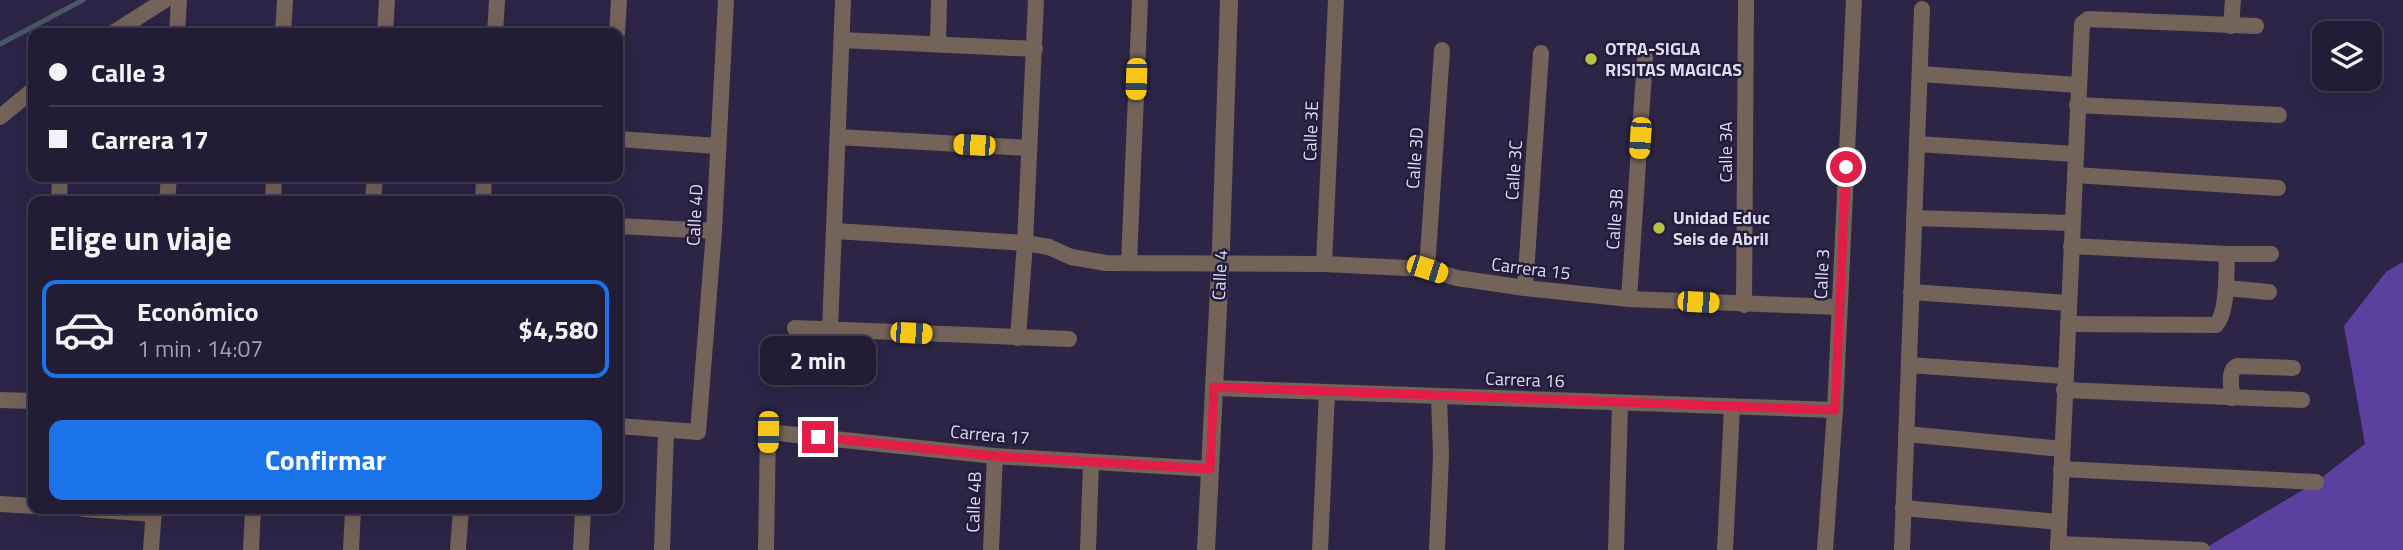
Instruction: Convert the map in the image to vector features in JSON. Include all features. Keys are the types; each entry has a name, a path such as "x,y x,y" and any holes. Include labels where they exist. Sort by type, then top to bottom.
{"street":[{"path":"121,28 165,0"},
{"path":"177,28 179,0"},
{"path":"283,28 285,0"},
{"path":"385,28 387,0"},
{"path":"495,28 497,0"},
{"path":"617,28 620,0"},
{"name":"Calle 4D","path":"666,431 698,432 714,231 726,0"},
{"path":"830,329 843,0"},
{"path":"938,44 939,0"},
{"path":"1018,338 1036,0"},
{"path":"1129,263 1140,0"},
{"name":"Calle 4","path":"1206,550 1229,0"},
{"name":"Calle 3E","path":"1324,264 1336,0"},
{"name":"Calle 3A","path":"1744,305 1746,0"},
{"name":"Calle 3","path":"1825,550 1835,410 1854,0"},
{"path":"2231,26 2233,0"},
{"path":"1902,550 1922,9"},
{"path":"2202,550 2058,547 2082,24 2085,20 2256,26"},
{"path":"842,40 1035,49"},
{"name":"Calle 3D","path":"1427,269 1442,50"},
{"name":"Calle 3C","path":"1525,288 1541,53"},
{"name":"Calle 3B","path":"1629,299 1645,58"},
{"path":"1920,74 2078,85"},
{"path":"0,117 28,94"},
{"path":"2077,105 2279,115"},
{"path":"838,137 1029,148"},
{"path":"623,139 717,146"},
{"path":"1917,144 2076,154"},
{"path":"2074,175 2278,188"},
{"path":"1914,218 2072,223"},
{"path":"623,226 714,231"},
{"name":"Carrera 15","path":"835,231 1025,243 1049,247 1071,257 1106,263 1324,264 1427,269 1457,278 1629,299 1839,307"},
{"path":"2071,246 2271,254"},
{"path":"2068,324 2216,326 2221,321 2227,254"},
{"path":"2226,288 2269,292"},
{"path":"1911,292 2069,303"},
{"path":"795,328 1069,339"},
{"path":"1909,365 2232,398 2302,400"},
{"path":"2232,398 2231,373 2237,366 2293,368"},
{"name":"Carrera 16","path":"1214,387 1835,410"},
{"path":"1320,550 1327,392"},
{"path":"1437,550 1441,454 1439,396"},
{"path":"0,400 28,401"},
{"path":"1616,550 1620,403"},
{"path":"1725,550 1732,407"},
{"path":"623,427 666,431 662,550"},
{"name":"Carrera 17","path":"766,550 768,432 995,456 1210,469"},
{"path":"1906,434 2063,449"},
{"name":"Calle 4B","path":"991,550 995,456"},
{"path":"1088,550 1090,462"},
{"path":"2062,469 2316,482"},
{"path":"0,504 28,506"},
{"path":"1903,508 2059,522"},
{"path":"152,550 154,514"},
{"path":"251,550 253,514"},
{"path":"351,550 353,514"},
{"path":"458,550 461,514"},
{"path":"581,550 583,514"}],"shaded area":[{"path":"2403,262 2403,550 2202,550 2316,482 2365,444 2344,326 2386,272"}],"waterway":[{"path":"30,28 83,0"},
{"path":"0,44 28,29"}],"place":[{"name":"OTRA-SIGLA RISITAS MAGICAS","path":"1591,59"},
{"name":"Unidad Educ Seis de Abril","path":"1659,228"}],"route":[{"path":"818,437 995,456 1210,469 1214,387 1835,410 1846,167"}]}
